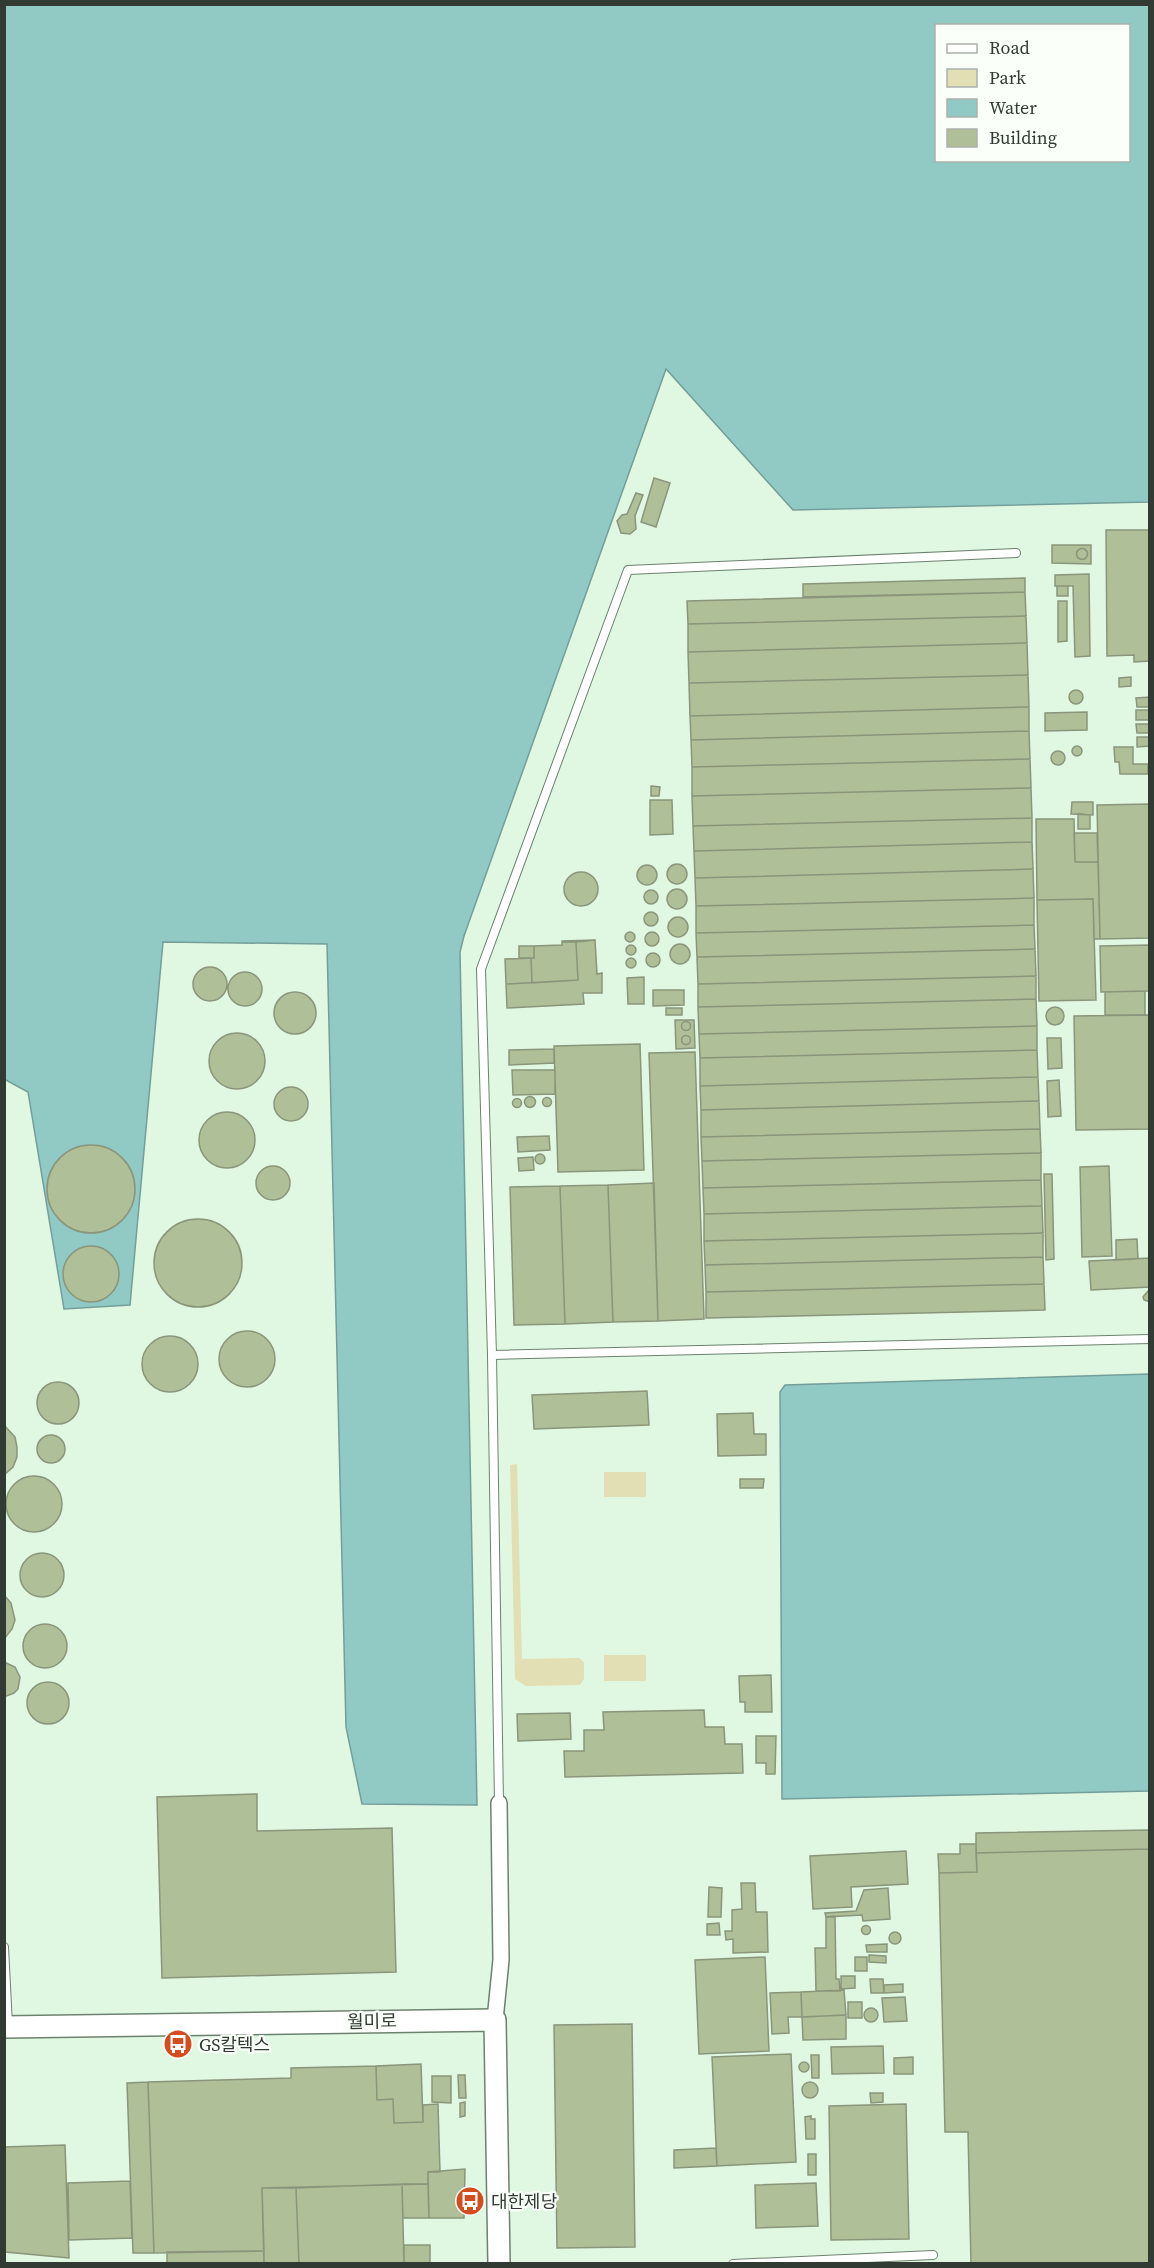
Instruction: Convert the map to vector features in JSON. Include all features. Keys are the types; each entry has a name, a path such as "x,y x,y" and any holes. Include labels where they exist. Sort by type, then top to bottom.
{"main road":[{"name":"월미로","path":"6,2027 495,2020"},
{"path":"495,2020 499,2264"}],"street":[{"path":"495,2020 501,1959 499,1803"}],"lane":[{"path":"499,1803 492,1355 481,969 628,570 1016,554"},
{"path":"492,1355 1149,1339"},
{"path":"4,1947 6,2027"},
{"path":"733,2264 933,2255"}],"green space":[{"path":"517,1464 522,1659 579,1658 584,1662 584,1679 580,1685 526,1686 515,1679 510,1465"},
{"path":"604,1472 646,1472 646,1497 604,1497"},
{"path":"604,1655 646,1655 646,1681 604,1681"}],"water":[{"path":"5,4 1149,5 1149,502 793,510 666,369 460,952 477,1805 362,1804 346,1727 327,944 163,942 130,1305 64,1309 28,1092 4,1079"},
{"path":"1149,1374 1149,1791 782,1799 780,1392 785,1385"}],"building":[{"path":"654,478 670,483 656,527 641,522"},
{"path":"636,493 643,495 635,516 636,529 630,534 621,533 617,521 622,515 627,514"},
{"path":"1106,530 1150,530 1150,661 1134,662 1134,655 1107,656"},
{"path":"1052,545 1091,545 1091,564 1052,563"},
{"path":"1082,548 1088,554 1082,560 1076,554"},
{"path":"1089,574 1090,656 1075,657 1073,586 1055,586 1055,575"},
{"path":"1025,578 1025,592 803,597 803,584"},
{"path":"1057,586 1068,586 1068,596 1057,596"},
{"path":"1025,592 1026,616 688,624 687,601"},
{"path":"1058,601 1067,601 1067,641 1058,642"},
{"path":"1026,616 1027,643 688,652 688,624"},
{"path":"1027,643 1028,675 689,683 688,652"},
{"path":"1028,675 1029,707 690,716 689,683"},
{"path":"1131,677 1131,686 1119,687 1119,678"},
{"path":"1073,690 1079,690 1083,697 1079,704 1073,704 1069,700 1069,694"},
{"path":"1150,697 1150,707 1137,707 1136,698"},
{"path":"1029,707 1029,731 691,740 690,716"},
{"path":"1136,710 1150,710 1150,720 1136,720"},
{"path":"1087,712 1087,730 1045,731 1045,713"},
{"path":"1136,724 1150,724 1150,733 1137,733"},
{"path":"1029,731 1030,759 692,767 691,740"},
{"path":"1137,737 1150,737 1150,746 1137,747"},
{"path":"1077,746 1082,751 1077,756 1072,751"},
{"path":"1114,747 1133,747 1133,764 1148,764 1148,774 1120,774 1119,762 1115,762"},
{"path":"1055,751 1061,751 1065,758 1061,765 1055,765 1051,761 1051,755"},
{"path":"1030,759 1031,788 692,796 692,767"},
{"path":"651,786 660,787 659,796 651,796"},
{"path":"1031,788 1032,818 693,826 692,796"},
{"path":"650,800 672,800 673,834 650,835"},
{"path":"1072,802 1093,802 1093,815 1071,814"},
{"path":"1150,804 1150,938 1100,939 1097,805"},
{"path":"1078,814 1090,815 1090,829 1078,829"},
{"path":"1032,818 1032,842 694,851 693,826"},
{"path":"1036,819 1074,819 1075,862 1098,862 1100,939 1094,939 1093,899 1037,900"},
{"path":"1074,833 1097,833 1098,862 1075,862"},
{"path":"1032,842 1033,869 695,878 694,851"},
{"path":"677,864 684,867 687,874 684,881 677,884 670,881 667,874 670,867"},
{"path":"647,865 654,868 657,875 654,882 647,885 640,882 637,875 640,868"},
{"path":"1033,869 1034,898 696,906 695,878"},
{"path":"581,872 593,877 598,889 593,901 581,906 569,901 564,889 569,877"},
{"path":"677,889 684,892 687,899 684,906 677,909 670,906 667,899 670,892"},
{"path":"651,890 656,892 658,897 656,902 651,904 646,902 644,897 646,892"},
{"path":"1034,898 1034,925 696,933 696,906"},
{"path":"1093,899 1096,1000 1039,1001 1037,900"},
{"path":"651,912 656,914 658,919 656,924 651,926 646,924 644,919 646,914"},
{"path":"678,917 685,920 688,927 685,934 678,937 671,934 668,927 671,920"},
{"path":"1034,925 1035,949 697,957 696,933"},
{"path":"630,932 634,933 634,941 630,942 626,941 625,937 626,933"},
{"path":"652,932 657,934 659,939 657,944 652,946 647,944 645,939 647,934"},
{"path":"595,940 597,974 602,973 602,993 583,993 584,1004 507,1008 505,959 534,958 534,946 562,945 562,941"},
{"path":"595,940 597,974 602,973 602,993 583,993 584,1004 507,1008 506,984 578,980 576,942"},
{"path":"562,942 576,942 578,980 532,983 531,958 534,958 534,946 562,945"},
{"path":"680,944 687,947 690,954 687,961 680,964 673,961 670,954 673,947"},
{"path":"631,945 635,946 635,954 631,955 627,954 626,950 627,946"},
{"path":"1150,945 1150,991 1101,992 1100,946"},
{"path":"519,946 534,946 534,958 519,958"},
{"path":"1035,949 1036,976 698,984 697,957"},
{"path":"653,953 658,955 660,960 658,965 653,967 648,965 646,960 648,955"},
{"path":"631,958 635,959 635,967 631,968 627,967 626,963 627,959"},
{"path":"210,967 222,972 227,984 222,996 210,1001 198,996 193,984 198,972"},
{"path":"245,972 257,977 262,989 257,1001 245,1006 233,1001 228,989 233,977"},
{"path":"1036,976 1036,999 698,1007 698,984"},
{"path":"644,977 644,1004 628,1004 627,978"},
{"path":"653,990 684,990 684,1005 653,1006"},
{"path":"1145,991 1145,1015 1105,1015 1105,992"},
{"path":"295,992 310,998 316,1013 310,1028 295,1034 280,1028 274,1013 280,998"},
{"path":"1036,999 1037,1026 699,1034 698,1007"},
{"path":"1055,1007 1061,1010 1064,1016 1061,1022 1055,1025 1049,1022 1046,1016 1049,1010"},
{"path":"666,1008 682,1008 682,1015 666,1015"},
{"path":"1149,1015 1150,1129 1076,1130 1074,1016"},
{"path":"675,1020 694,1020 695,1048 676,1049"},
{"path":"686,1021 691,1026 686,1031 681,1026"},
{"path":"1037,1026 1037,1050 700,1058 699,1034"},
{"path":"232,1033 242,1033 257,1041 263,1050 265,1061 263,1072 257,1081 242,1089 232,1089 221,1084 214,1077 209,1066 209,1056 214,1045 221,1038"},
{"path":"686,1035 691,1040 686,1045 681,1040"},
{"path":"1047,1038 1061,1038 1062,1068 1048,1069"},
{"path":"640,1044 644,1170 558,1172 554,1046"},
{"path":"554,1049 554,1063 509,1065 509,1050"},
{"path":"1037,1050 1038,1077 700,1086 700,1058"},
{"path":"695,1052 704,1319 658,1321 649,1053"},
{"path":"512,1070 555,1070 555,1094 513,1095"},
{"path":"1038,1077 1039,1101 701,1110 700,1086"},
{"path":"1059,1080 1061,1116 1048,1117 1047,1081"},
{"path":"291,1087 303,1092 308,1104 303,1116 291,1121 279,1116 274,1104 279,1092"},
{"path":"530,1097 534,1098 534,1106 530,1107 526,1106 525,1102 526,1098"},
{"path":"547,1097 552,1102 547,1107 542,1102"},
{"path":"517,1099 521,1103 517,1107 513,1103"},
{"path":"1039,1101 1040,1129 701,1137 701,1110"},
{"path":"221,1112 233,1112 247,1120 255,1134 253,1151 247,1160 233,1168 221,1168 204,1156 199,1146 199,1134 211,1117"},
{"path":"1040,1129 1041,1153 702,1161 701,1137"},
{"path":"549,1136 550,1150 518,1152 517,1137"},
{"path":"91,1145 108,1149 122,1158 131,1172 135,1189 131,1206 122,1220 108,1229 91,1233 74,1229 60,1220 51,1206 47,1189 51,1172 60,1158 74,1149"},
{"path":"1041,1153 1041,1180 703,1188 702,1161"},
{"path":"540,1154 544,1155 544,1163 540,1164 536,1163 535,1159 536,1155"},
{"path":"533,1157 534,1170 519,1171 518,1158"},
{"path":"273,1166 285,1171 290,1183 285,1195 273,1200 261,1195 256,1183 261,1171"},
{"path":"1109,1166 1112,1256 1082,1257 1080,1167"},
{"path":"1044,1174 1052,1174 1054,1259 1046,1260"},
{"path":"1041,1180 1042,1206 704,1214 703,1188"},
{"path":"654,1183 658,1321 613,1322 608,1185"},
{"path":"608,1185 613,1322 565,1324 560,1186"},
{"path":"560,1186 565,1324 514,1325 510,1187"},
{"path":"1042,1206 1043,1233 704,1241 704,1214"},
{"path":"198,1219 215,1223 229,1232 238,1246 242,1263 238,1280 229,1294 215,1303 198,1307 181,1303 167,1294 158,1280 154,1263 158,1246 167,1232 181,1223"},
{"path":"1043,1233 1043,1257 705,1265 704,1241"},
{"path":"1137,1239 1138,1259 1116,1260 1116,1240"},
{"path":"85,1246 97,1246 111,1254 119,1268 117,1285 111,1294 97,1302 85,1302 68,1290 63,1280 63,1268 75,1251"},
{"path":"1043,1257 1044,1284 706,1292 705,1265"},
{"path":"1150,1258 1150,1287 1091,1290 1089,1261"},
{"path":"1044,1284 1045,1310 706,1318 706,1292"},
{"path":"1150,1291 1150,1302 1144,1300 1143,1297"},
{"path":"241,1331 253,1331 267,1339 275,1353 273,1370 267,1379 253,1387 241,1387 224,1375 219,1365 219,1353 231,1336"},
{"path":"164,1336 176,1336 190,1344 198,1358 196,1375 190,1384 176,1392 164,1392 147,1380 142,1370 142,1358 154,1341"},
{"path":"58,1382 73,1388 79,1403 73,1418 58,1424 43,1418 37,1403 43,1388"},
{"path":"647,1391 649,1425 534,1429 532,1395"},
{"path":"753,1413 754,1434 766,1434 766,1455 718,1456 717,1414"},
{"path":"4,1425 15,1437 17,1457 13,1467 4,1475"},
{"path":"51,1435 61,1439 65,1449 61,1459 51,1463 41,1459 37,1449 41,1439"},
{"path":"28,1476 40,1476 54,1484 62,1498 60,1515 54,1524 40,1532 28,1532 11,1520 6,1510 6,1498 18,1481"},
{"path":"740,1479 764,1479 763,1488 740,1488"},
{"path":"42,1553 58,1559 64,1575 58,1591 42,1597 26,1591 20,1575 26,1559"},
{"path":"4,1595 11,1603 15,1620 12,1629 4,1639"},
{"path":"45,1624 61,1630 67,1646 61,1662 45,1668 29,1662 23,1646 29,1630"},
{"path":"4,1662 15,1667 20,1677 18,1689 4,1697"},
{"path":"771,1675 772,1712 745,1712 745,1702 740,1702 739,1676"},
{"path":"48,1682 63,1688 69,1703 63,1718 48,1724 33,1718 27,1703 33,1688"},
{"path":"704,1710 705,1727 724,1727 725,1744 742,1744 743,1773 565,1777 564,1751 584,1751 584,1730 604,1730 603,1712"},
{"path":"570,1713 571,1739 518,1741 517,1714"},
{"path":"756,1736 776,1736 775,1774 766,1774 766,1763 756,1763"},
{"path":"257,1794 257,1831 392,1828 396,1972 162,1978 157,1797"},
{"path":"1150,1830 1150,1849 976,1853 976,1833"},
{"path":"960,1844 976,1844 977,1872 939,1873 938,1854 960,1854"},
{"path":"1150,1849 1150,2264 971,2264 968,2132 945,2132 939,1873 977,1872 976,1853"},
{"path":"906,1851 908,1884 851,1887 852,1907 813,1909 810,1856"},
{"path":"741,1883 755,1883 756,1912 767,1912 768,1952 733,1953 733,1939 726,1940 725,1931 732,1931 732,1910 742,1909"},
{"path":"709,1887 722,1888 721,1917 708,1917"},
{"path":"888,1888 890,1919 863,1921 862,1915 826,1917 825,1913 856,1911 864,1890"},
{"path":"835,1916 836,1979 839,1979 840,1991 816,1991 815,1948 826,1948 826,1917"},
{"path":"719,1923 720,1935 707,1935 707,1924"},
{"path":"866,1926 870,1930 866,1934 862,1930"},
{"path":"897,1932 901,1938 897,1944 893,1944 889,1936"},
{"path":"887,1944 887,1952 867,1952 866,1945"},
{"path":"869,1955 886,1956 886,1963 869,1962"},
{"path":"765,1957 769,2051 699,2054 695,1960"},
{"path":"855,1957 867,1957 867,1971 855,1971"},
{"path":"841,1976 855,1976 855,1988 841,1989"},
{"path":"870,1979 883,1979 884,1993 871,1993"},
{"path":"903,1984 903,1992 884,1993 884,1985"},
{"path":"844,1990 846,2015 802,2017 801,1992"},
{"path":"801,1992 802,2017 788,2017 789,2033 772,2034 770,1993"},
{"path":"905,1997 907,2021 884,2022 882,1998"},
{"path":"848,2002 862,2002 862,2018 848,2018"},
{"path":"871,2008 876,2010 878,2015 876,2020 871,2022 866,2020 864,2015 866,2010"},
{"path":"846,2015 846,2039 803,2040 802,2017"},
{"path":"632,2024 635,2247 557,2248 554,2025"},
{"path":"883,2046 884,2073 832,2074 831,2047"},
{"path":"791,2054 796,2162 717,2166 712,2057"},
{"path":"811,2055 819,2055 819,2078 812,2078"},
{"path":"913,2057 913,2074 894,2074 894,2058"},
{"path":"804,2062 808,2063 808,2071 804,2072 800,2071 799,2067 800,2063"},
{"path":"421,2064 423,2122 394,2123 393,2099 377,2100 376,2066"},
{"path":"376,2066 377,2100 393,2099 394,2123 423,2122 423,2105 438,2104 440,2172 428,2172 428,2184 262,2188 264,2251 154,2253 148,2082 291,2078 291,2068"},
{"path":"458,2075 465,2075 466,2098 459,2098"},
{"path":"432,2076 451,2076 451,2103 432,2102"},
{"path":"148,2082 154,2253 133,2253 127,2083"},
{"path":"810,2082 818,2090 810,2098 802,2090"},
{"path":"870,2093 883,2093 883,2102 871,2103"},
{"path":"465,2102 465,2116 460,2117 460,2103"},
{"path":"906,2104 909,2239 831,2240 829,2106"},
{"path":"811,2116 811,2119 815,2119 815,2139 806,2139 805,2117"},
{"path":"65,2145 69,2258 5,2252 4,2147"},
{"path":"716,2148 717,2166 674,2168 674,2150"},
{"path":"808,2154 816,2154 816,2175 808,2175"},
{"path":"465,2169 464,2218 429,2218 428,2172"},
{"path":"130,2181 132,2238 69,2240 68,2183"},
{"path":"816,2183 818,2226 756,2228 755,2185"},
{"path":"402,2184 404,2264 299,2264 296,2188"},
{"path":"402,2184 428,2184 429,2218 403,2218"},
{"path":"262,2188 296,2188 299,2264 264,2264"},
{"path":"404,2245 430,2245 430,2264 404,2264"},
{"path":"264,2251 264,2264 167,2264 167,2252"}],"place":[{"name":"GS칼텍스","path":"178,2044"},
{"name":"대한제당","path":"470,2201"}]}
